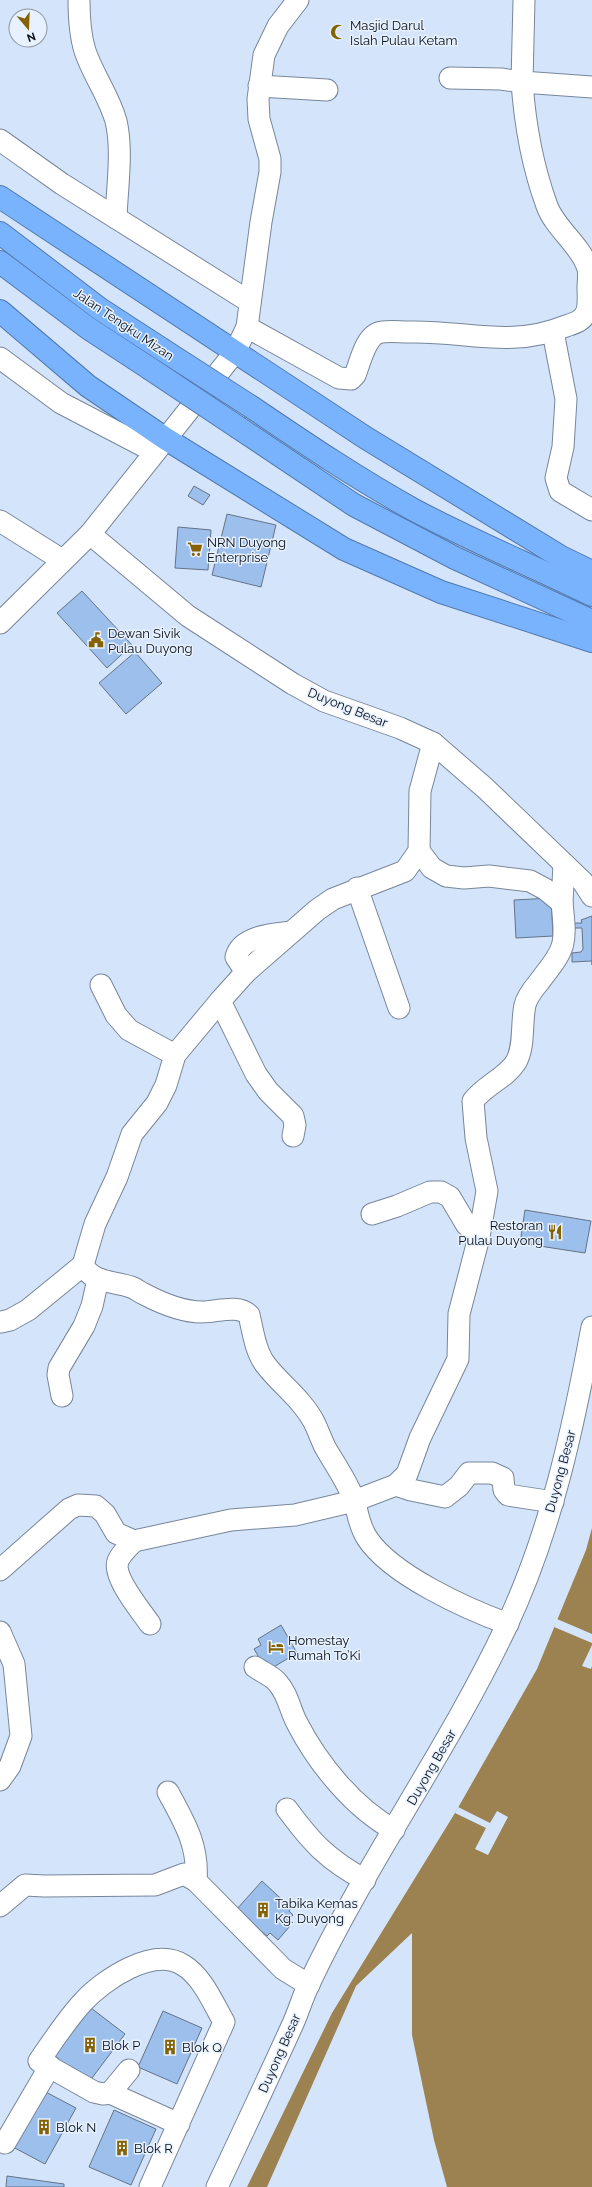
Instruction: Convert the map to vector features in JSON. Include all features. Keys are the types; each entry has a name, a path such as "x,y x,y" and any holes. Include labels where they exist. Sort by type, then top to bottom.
{"highway":[{"path":"0,196 366,438 561,557 589,586"},
{"name":"Jalan Tengku Mizan","path":"0,233 100,309 253,408 325,457 415,510 466,536 589,586"},
{"name":"Jalan Tengku Mizan","path":"0,262 88,328 354,505 578,622"},
{"path":"0,311 88,386 161,445 344,549 442,592 498,612 578,622 592,641"}],"street":[{"path":"79,0 81,34 86,52 112,108 119,138 116,218"},
{"path":"0,624 62,560 90,534 235,352 247,327 261,222 270,172 270,159 259,119 259,86 264,55 270,41 298,0"},
{"path":"247,327 339,378 345,379 355,375 372,337 379,333 423,332 490,339 511,338 553,332 582,320 587,311 590,269 584,257 568,238 548,208 527,138 522,82 524,0"},
{"path":"450,78 501,79 592,88"},
{"path":"259,86 327,90"},
{"path":"0,140 62,184 250,302"},
{"path":"553,332 566,399 563,447 556,478 560,491 592,510"},
{"path":"0,358 61,403 161,445"},
{"path":"0,521 62,560"},
{"name":"Duyong Besar","path":"90,534 188,616 293,684 324,701 400,728 433,742 485,788 583,882 592,896"},
{"path":"1,1322 10,1320 28,1310 83,1265 95,1224 117,1177 132,1134 157,1103 166,1085 175,1055 220,1001 246,972 291,932 333,899 357,888 405,871 419,851 420,791 433,742"},
{"path":"419,851 432,868 446,876 464,878 489,876 530,881 545,889 562,904"},
{"path":"150,1624 124,1585 117,1568 117,1561 134,1541 231,1520 295,1516 354,1501 382,1492 396,1485 407,1474 420,1438 458,1359 459,1314 479,1237 487,1192 476,1138 473,1101 481,1090 509,1071 516,1062 520,1051 525,1004 532,991 560,954 563,946 565,931 562,904 564,864"},
{"path":"357,888 399,1008"},
{"path":"101,985 116,1015 129,1030 175,1055"},
{"path":"220,1001 256,1074 268,1091 292,1116 295,1125 293,1136"},
{"path":"372,1214 397,1206 430,1192 441,1192 450,1197 466,1224 479,1237"},
{"path":"83,1265 86,1272 98,1279 131,1287 144,1295 180,1309 216,1312 239,1309 249,1315 258,1351 265,1364 305,1408 346,1482 361,1524 367,1537 377,1550 402,1570 433,1590 471,1610 508,1624"},
{"path":"62,1396 58,1375 60,1368 84,1326 92,1306 98,1279"},
{"name":"Duyong Besar","path":"217,2187 293,2025 309,1984 365,1880 479,1682 508,1624 540,1543 553,1502 569,1439 592,1327"},
{"path":"396,1485 411,1490 445,1497 459,1486 469,1473 492,1473 503,1478 504,1490 508,1495 553,1502"},
{"path":"0,1570 69,1509 78,1505 96,1506 105,1514 116,1533 134,1541"},
{"path":"0,1632 14,1664 21,1736 10,1766 0,1780"},
{"path":"255,1667 277,1682 284,1691 297,1723 311,1747 352,1799 375,1820 394,1830"},
{"path":"168,1792 190,1832 198,1863 196,1881"},
{"path":"287,1809 307,1836 325,1855 345,1869 365,1880"},
{"path":"0,1906 22,1887 28,1884 44,1886 155,1885 177,1875 184,1874 196,1881 282,1969 309,1984"},
{"path":"150,2187 179,2124 224,2022 194,1974 182,1964 169,1960 153,1960 136,1965 102,1985 84,2001 39,2061 94,2092 103,2094 110,2093 179,2124"},
{"path":"5,2143 50,2066"},
{"path":"110,2093 129,2070"}],"shaded area":[{"path":"592,1528 592,2187 447,2187 434,2140 412,2035 412,1933 356,1986 267,2187 247,2187 332,2013 455,1813 537,1669 586,1550"}],"pier":[{"path":"557,1619 592,1634 592,1643 554,1627"},
{"path":"592,1645 592,1666 591,1669 582,1666"},
{"path":"458,1807 490,1823 497,1811 508,1817 488,1855 475,1849 486,1828 455,1813"}],"building":[{"path":"194,486 210,495 203,505 188,496"},
{"path":"227,514 276,525 261,587 212,575"},
{"path":"178,527 211,530 208,570 175,568"},
{"path":"82,591 132,645 107,668 57,613"},
{"path":"135,652 162,683 126,714 99,683"},
{"path":"551,898 553,936 516,938 514,900"},
{"path":"592,916 592,961 572,962 572,953 581,952 583,949 582,928 571,928 571,923 582,923 581,920"},
{"name":"Restoran Pulau Duyong","path":"525,1210 591,1221 585,1253 520,1243"},
{"name":"Homestay Rumah To’Ki","path":"281,1625 297,1653 267,1671 254,1649 261,1645 258,1639"},
{"name":"Tabika Kemas Kg. Duyong","path":"262,1881 291,1908 289,1911 293,1915 286,1922 290,1926 278,1940 270,1933 267,1936 236,1910"},
{"name":"Blok P","path":"91,2008 125,2034 89,2082 54,2056"},
{"name":"Blok Q","path":"163,2011 202,2028 177,2084 138,2067"},
{"name":"Blok N","path":"42,2090 76,2108 45,2164 11,2146"},
{"name":"Blok R","path":"114,2110 156,2129 131,2185 89,2167"},
{"path":"7,2176 64,2184 64,2187 6,2187"}],"place":[{"name":"Masjid Darul Islah Pulau Ketam","path":"338,32"},
{"name":"NRN Duyong Enterprise","path":"195,549"},
{"name":"Dewan Sivik Pulau Duyong","path":"96,640"},
{"name":"Restoran Pulau Duyong","path":"555,1232"},
{"name":"Homestay Rumah To’Ki","path":"276,1647"},
{"name":"Tabika Kemas Kg. Duyong","path":"263,1910"},
{"name":"Blok P","path":"90,2045"},
{"name":"Blok Q","path":"170,2047"},
{"name":"Blok N","path":"44,2127"},
{"name":"Blok R","path":"122,2148"}]}
